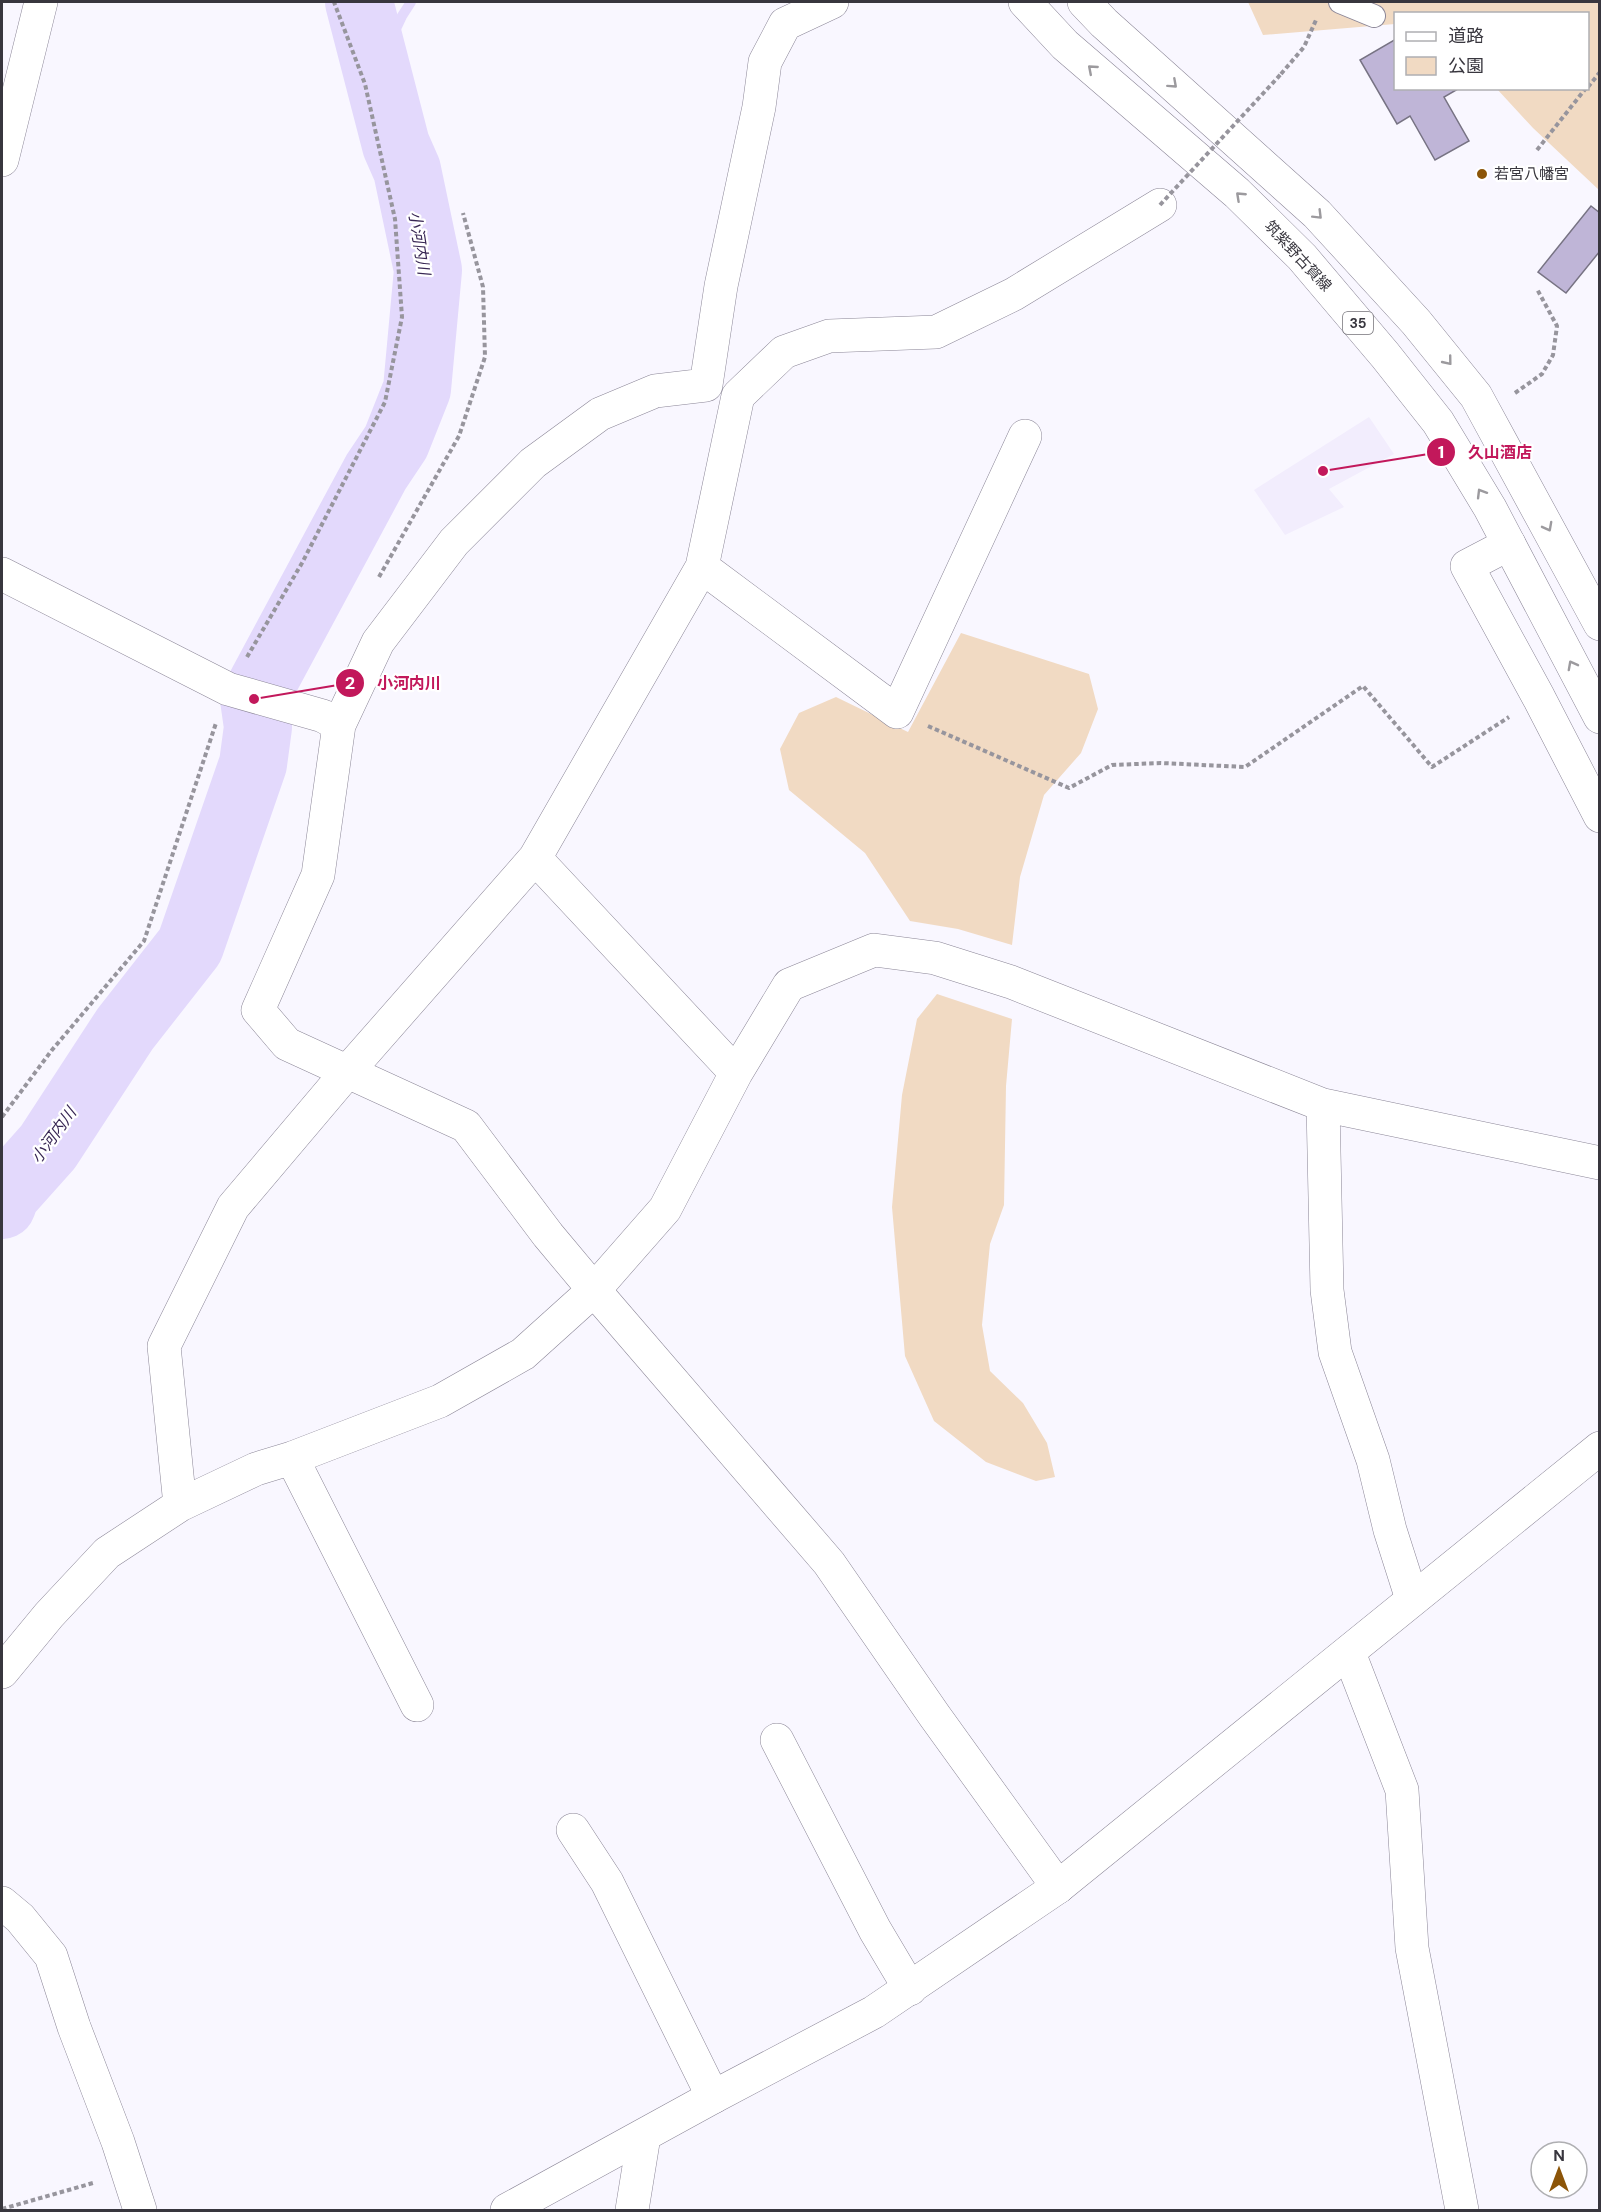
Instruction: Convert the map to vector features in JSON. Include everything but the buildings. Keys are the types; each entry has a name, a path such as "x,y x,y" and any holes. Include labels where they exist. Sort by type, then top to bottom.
{"street":[{"path":"2,160 41,2"},
{"path":"706,385 721,286 759,106 765,62 785,24 832,2"},
{"name":"筑紫野古賀線","path":"1025,2 1065,45 1237,193 1302,257 1386,355 1438,422 1490,508 1599,717"},
{"path":"1084,2 1104,23 1317,214 1416,322 1476,396 1599,624"},
{"path":"180,1505 164,1346 233,1207 348,1071 535,858 702,567 738,396 784,352 829,336 936,332 1014,294 1160,205"},
{"path":"738,396 706,385 655,392 600,414 533,463 454,542 378,642 331,720 318,875 258,1010 287,1044 466,1126 548,1235 829,1563 934,1715 1058,1887"},
{"path":"702,567 897,712 1025,436"},
{"path":"1509,543 1467,566 1539,698 1599,816"},
{"path":"2,574 228,689 331,720"},
{"path":"535,858 736,1073"},
{"path":"2,1672 49,1615 107,1553 180,1505 256,1469 292,1458 440,1401 523,1354 594,1290 666,1209 736,1073 789,986 874,950 935,958 1011,982 1323,1105 1599,1163"},
{"path":"1323,1105 1327,1290 1335,1352 1373,1460 1390,1530 1412,1599"},
{"path":"507,2211 712,2097 874,2012 1058,1887 1599,1448"},
{"path":"292,1458 417,1705"},
{"path":"1349,1653 1401,1790 1412,1948 1462,2211"},
{"path":"777,1740 875,1930 910,1989"},
{"path":"573,1830 607,1882 712,2097"},
{"path":"2,1903 20,1918 51,1956 140,2211"},
{"path":"632,2211 644,2136"}],"lane":[{"path":"1330,6 1374,16"}],"path":[{"path":"2,1117 52,1050 144,941 228,689 302,563 385,402 402,317 392,208 365,84 334,2"},
{"path":"1160,205 1281,74 1304,47 1330,6"},
{"path":"1589,85 1599,72"},
{"path":"1538,150 1585,90"},
{"path":"379,578 459,436 485,357 483,287 463,213"},
{"path":"1515,393 1542,374 1553,355 1557,326 1538,290"},
{"path":"897,712 1069,788 1112,765 1161,763 1245,767 1363,686 1432,767 1539,698"},
{"path":"2,2209 128,2173"}],"shaded area":[{"path":"1369,417 1394,454 1329,489 1344,507 1285,535 1254,490"}],"green space":[{"path":"1248,2 1599,2 1599,190 1533,128 1498,90 1589,90 1589,12 1394,12 1394,24 1263,35"},
{"path":"961,633 1089,674 1098,709 1081,753 1044,795 1020,877 1012,945 958,929 910,921 865,853 789,790 780,749 799,713 836,697 908,732"},
{"path":"937,994 1012,1019 1006,1086 1004,1205 990,1244 982,1325 990,1371 1023,1403 1047,1443 1055,1477 1036,1481 986,1462 934,1421 905,1356 892,1207 902,1095 917,1019"}],"waterway":[{"name":"小河内川","path":"2,1205 6,1194 48,1147 125,1029 190,946 253,764 258,727 254,699 376,472 396,442 417,389 428,270 407,170 396,145 359,2"},
{"path":"377,69 411,2"}],"place":[{"name":"若宮八幡宮","path":"1482,174"},
{"name":"久山酒店","path":"1323,471"},
{"name":"小河内川","path":"254,699"}]}
